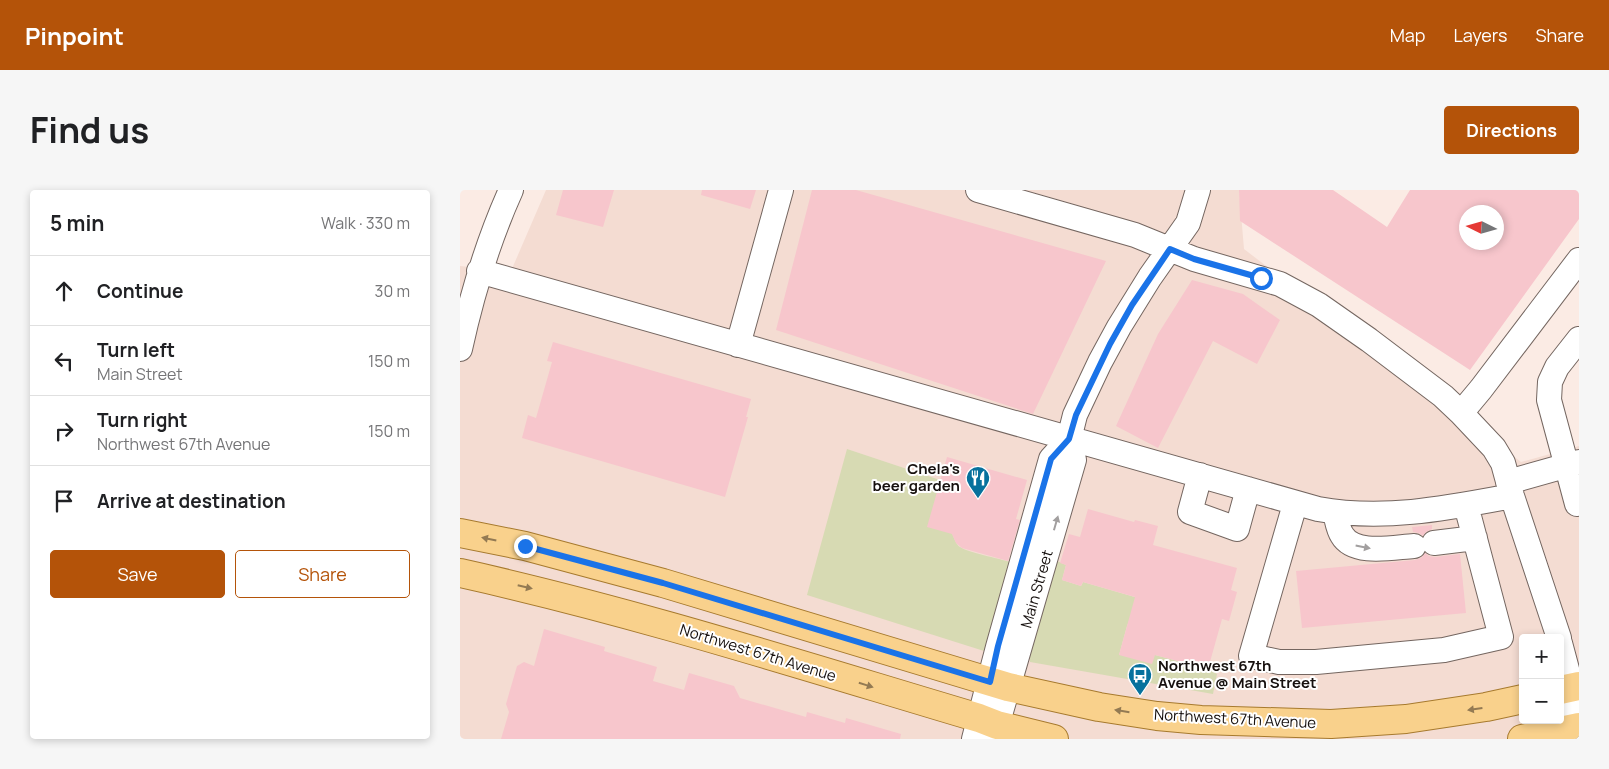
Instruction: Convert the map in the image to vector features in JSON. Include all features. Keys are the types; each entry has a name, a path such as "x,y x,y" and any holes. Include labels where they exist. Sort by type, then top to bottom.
{"main road":[{"name":"Northwest 67th Avenue","path":"460,533 525,546 663,583 999,685 1099,708 1201,720 1331,724 1406,719 1486,707 1519,700"},
{"name":"Northwest 67th Avenue","path":"460,573 530,588 635,616 986,730 1054,739"},
{"path":"1522,739 1577,731"}],"street":[{"path":"460,349 466,300 480,271 511,190"},
{"path":"738,345 781,190"},
{"path":"978,190 1135,235 1194,259 1280,284 1319,305 1436,390 1461,413 1500,455 1557,634"},
{"name":"Main Street","path":"986,730 999,685 1074,460 1069,439 1076,415 1110,344 1132,305 1188,224 1198,190"},
{"path":"1461,413 1579,260"},
{"path":"480,271 1200,475 1295,504 1335,512 1374,515 1406,514 1466,505 1573,464"},
{"path":"1577,504 1573,464 1549,400 1550,382 1558,367 1579,339"},
{"path":"1200,475 1190,512 1237,529 1248,489"},
{"path":"1295,504 1251,656 1279,662 1334,661 1444,650 1501,637 1466,505"},
{"path":"1335,512 1341,534 1353,546 1372,549 1475,538"},
{"path":"1564,661 1577,731"}],"shaded area":[{"path":"546,190 1239,190 1244,249 1521,462 1579,446 1579,739 460,739 460,266 511,271"}],"green space":[{"path":"847,449 940,480 950,527 956,543 970,551 1010,562 984,651 807,595"},
{"path":"1055,560 1066,565 1062,580 1081,586 1083,582 1138,598 1127,626 1119,655 1155,655 1208,669 1217,674 1213,694 1030,662 1030,645"}],"building":[{"path":"563,190 614,190 603,227 556,215"},
{"path":"702,190 756,190 750,209 701,195"},
{"path":"812,190 856,190 1106,261 1033,414 776,330"},
{"path":"1239,190 1333,190 1387,227 1410,190 1579,190 1579,219 1470,370 1240,221"},
{"path":"1192,280 1243,294 1280,320 1257,364 1213,341 1158,448 1116,426 1158,334"},
{"path":"553,342 751,399 746,417 748,417 725,497 522,438 528,415 536,418 552,362 547,361"},
{"name":"Chela's beer garden","path":"947,457 1027,480 1016,519 1020,520 1008,561 962,548 956,543 952,534 927,527"},
{"path":"1088,509 1134,522 1135,520 1158,526 1153,545 1237,568 1231,590 1237,592 1229,621 1222,619 1208,669 1155,655 1152,664 1119,655 1135,597 1083,582 1081,586 1062,580 1066,565 1060,563 1069,534 1080,537"},
{"path":"1432,525 1432,529 1423,536 1413,532 1412,527"},
{"path":"1425,553 1435,557 1460,554 1466,613 1302,628 1296,571 1415,560 1421,558"},
{"path":"544,629 605,647 604,651 657,667 653,681 684,690 689,673 734,686 740,698 806,717 807,712 845,723 846,718 901,734 900,739 501,739 509,712 506,704 517,666 524,662 534,666"}],"place":[{"name":"Chela's beer garden","path":"978,499"},
{"name":"Northwest 67th Avenue @ Main Street","path":"1140,696"}],"route":[{"path":"525,546 663,583 990,682 998,646 1051,459 1069,439 1076,415 1100,362 1150,277 1170,249 1194,259 1261,278"}]}
